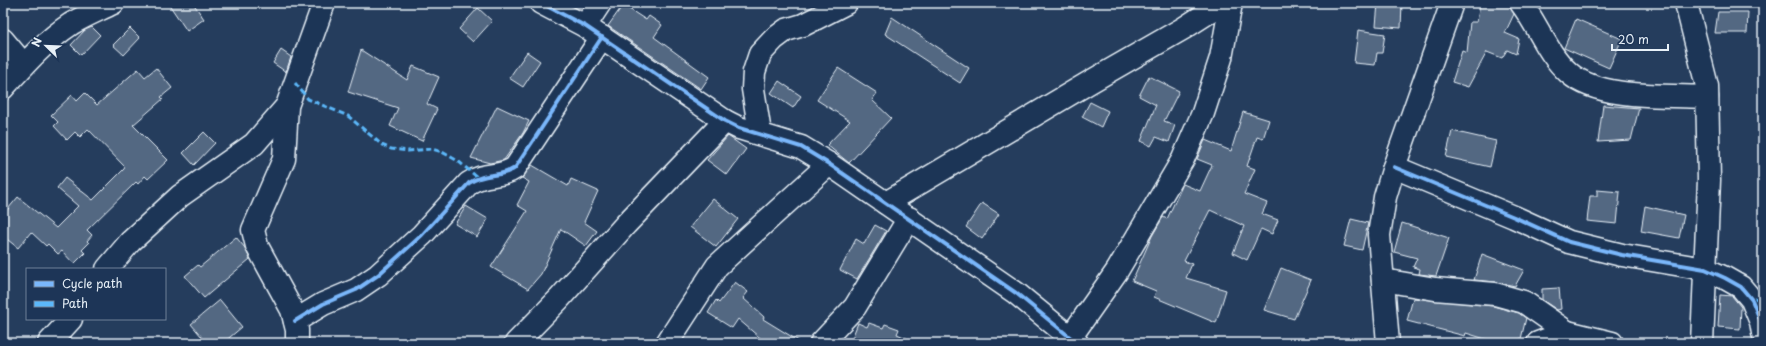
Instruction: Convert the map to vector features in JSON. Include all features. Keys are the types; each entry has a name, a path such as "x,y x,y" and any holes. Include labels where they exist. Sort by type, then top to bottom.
{"street":[{"path":"3,88 24,65 56,36 72,24 113,3"},
{"path":"294,334 292,310 256,246 253,230 284,159 287,106 324,3"},
{"path":"541,3 594,31 725,121 738,128 801,147 829,164 1016,293 1074,341 1183,159 1204,113 1221,58 1231,3"},
{"path":"294,334 323,304 356,290 378,275 422,235 469,183 477,177 509,172 515,168 594,31 600,3"},
{"path":"760,134 753,89 754,72 760,54 774,39 786,30 803,25 846,3"},
{"path":"886,203 1184,28 1223,3"},
{"path":"1388,343 1379,235 1385,198 1394,167 1452,3"},
{"path":"1521,3 1552,53 1569,73 1586,84 1611,92 1707,97"},
{"path":"1686,3 1707,86 1709,180 1702,343"},
{"path":"3,40 24,65"},
{"path":"108,268 130,242 180,196 254,144 287,106"},
{"path":"516,343 559,299 626,224 725,121"},
{"path":"667,343 684,313 717,266 829,164"},
{"path":"1394,167 1514,217 1569,242 1622,255 1705,269 1741,287 1752,300 1761,322 1763,333"},
{"path":"821,343 855,307 909,218"},
{"path":"1383,280 1434,289 1495,294 1524,302 1567,332 1612,343"},
{"path":"49,343 70,320"},
{"path":"1538,343 1567,332"}],"building":[{"path":"168,3 193,3 204,19 187,31"},
{"path":"1378,3 1402,3 1401,28 1376,26"},
{"path":"1480,3 1509,3 1514,14 1505,33 1519,39 1516,54 1507,50 1502,58 1487,52 1468,87 1452,82 1462,51 1467,53 1470,22 1477,22"},
{"path":"623,5 646,20 649,16 662,25 654,37 709,77 701,89 608,26"},
{"path":"478,8 492,21 473,42 459,29"},
{"path":"1718,12 1748,12 1747,33 1715,33"},
{"path":"892,17 969,68 960,83 885,34"},
{"path":"1576,19 1622,39 1609,68 1564,48"},
{"path":"92,27 100,35 81,55 71,45 85,30"},
{"path":"130,28 140,38 124,55 113,45"},
{"path":"1358,30 1385,34 1382,53 1377,53 1375,65 1354,63"},
{"path":"281,50 291,57 286,72 273,63"},
{"path":"361,50 407,80 413,66 439,77 427,104 437,109 422,141 390,126 398,108 348,92"},
{"path":"527,52 540,61 523,87 509,78"},
{"path":"156,68 172,88 161,97 163,99 133,125 168,160 148,179 145,176 138,184 136,182 87,230 92,235 87,241 89,243 82,250 85,253 74,264 62,251 58,254 48,244 46,246 31,232 18,248 3,236 3,215 18,197 56,228 78,206 57,188 65,178 93,200 125,167 88,129 80,137 75,132 67,140 54,126 58,122 51,115 72,95 77,101 85,93 97,105 138,69 145,77"},
{"path":"838,68 877,93 872,100 891,118 849,163 827,145 850,121 817,100"},
{"path":"1149,76 1179,91 1164,121 1175,125 1169,142 1156,137 1151,146 1141,141 1156,105 1139,96"},
{"path":"779,81 801,96 793,108 771,93"},
{"path":"1090,102 1108,111 1101,127 1082,117"},
{"path":"1603,105 1639,108 1631,140 1598,142"},
{"path":"497,106 529,121 523,133 504,160 490,163 471,158"},
{"path":"1243,112 1269,120 1263,139 1257,137 1247,166 1255,169 1244,194 1267,203 1262,214 1278,220 1272,234 1261,229 1247,260 1233,253 1244,226 1210,210 1184,261 1192,264 1186,278 1226,290 1216,323 1154,297 1156,291 1132,281 1152,236 1163,217 1167,219 1183,184 1200,191 1212,165 1197,159 1205,140 1231,151"},
{"path":"1452,131 1496,141 1490,167 1446,157"},
{"path":"204,132 215,143 194,165 183,153"},
{"path":"728,136 746,149 727,175 707,160"},
{"path":"532,165 568,186 571,179 598,191 584,222 597,231 586,246 561,229 541,274 528,289 491,267 527,211 517,205 529,182 522,178"},
{"path":"1597,190 1620,192 1617,224 1587,221 1590,196 1597,196"},
{"path":"713,199 738,219 716,247 690,227"},
{"path":"982,203 999,214 982,239 966,227"},
{"path":"466,206 488,219 477,237 455,224"},
{"path":"1645,206 1684,215 1679,238 1641,231"},
{"path":"1351,219 1368,223 1362,250 1344,246"},
{"path":"1402,223 1449,238 1436,276 1419,274 1420,269 1413,267 1417,258 1394,252"},
{"path":"875,225 886,231 857,279 840,270 856,239 864,244"},
{"path":"236,237 245,248 250,259 204,298 185,276 198,265 200,267"},
{"path":"1482,254 1524,270 1515,286 1496,282 1474,280"},
{"path":"1281,268 1311,280 1294,319 1264,310"},
{"path":"735,282 748,292 743,298 764,317 763,319 802,343 766,343 738,319 732,328 708,313 716,300 719,303"},
{"path":"1559,288 1561,309 1557,310 1542,300 1542,289"},
{"path":"1720,295 1732,296 1741,307 1740,329 1718,327"},
{"path":"1413,298 1493,306 1519,313 1526,318 1520,343 1498,343 1466,333 1465,336 1407,321"},
{"path":"220,300 242,327 223,343 207,343 191,324"},
{"path":"858,323 867,327 869,323 883,328 885,324 899,329 897,334 918,343 850,343"}],"marked path":[{"path":"295,83 308,99 348,116 382,145 391,149 408,151 432,149 442,152 458,161 477,177"},
{"path":"1752,300 1763,296"}],"cycle path":[{"path":"541,3 585,26 725,121 739,128 801,147 829,164 1016,293 1077,343"},
{"path":"295,321 323,304 356,290 378,275 422,235 469,183 481,177 504,173 515,168 602,37"},
{"path":"1394,167 1514,217 1569,242 1622,255 1705,269 1741,287 1752,300 1761,322 1763,333"}]}
